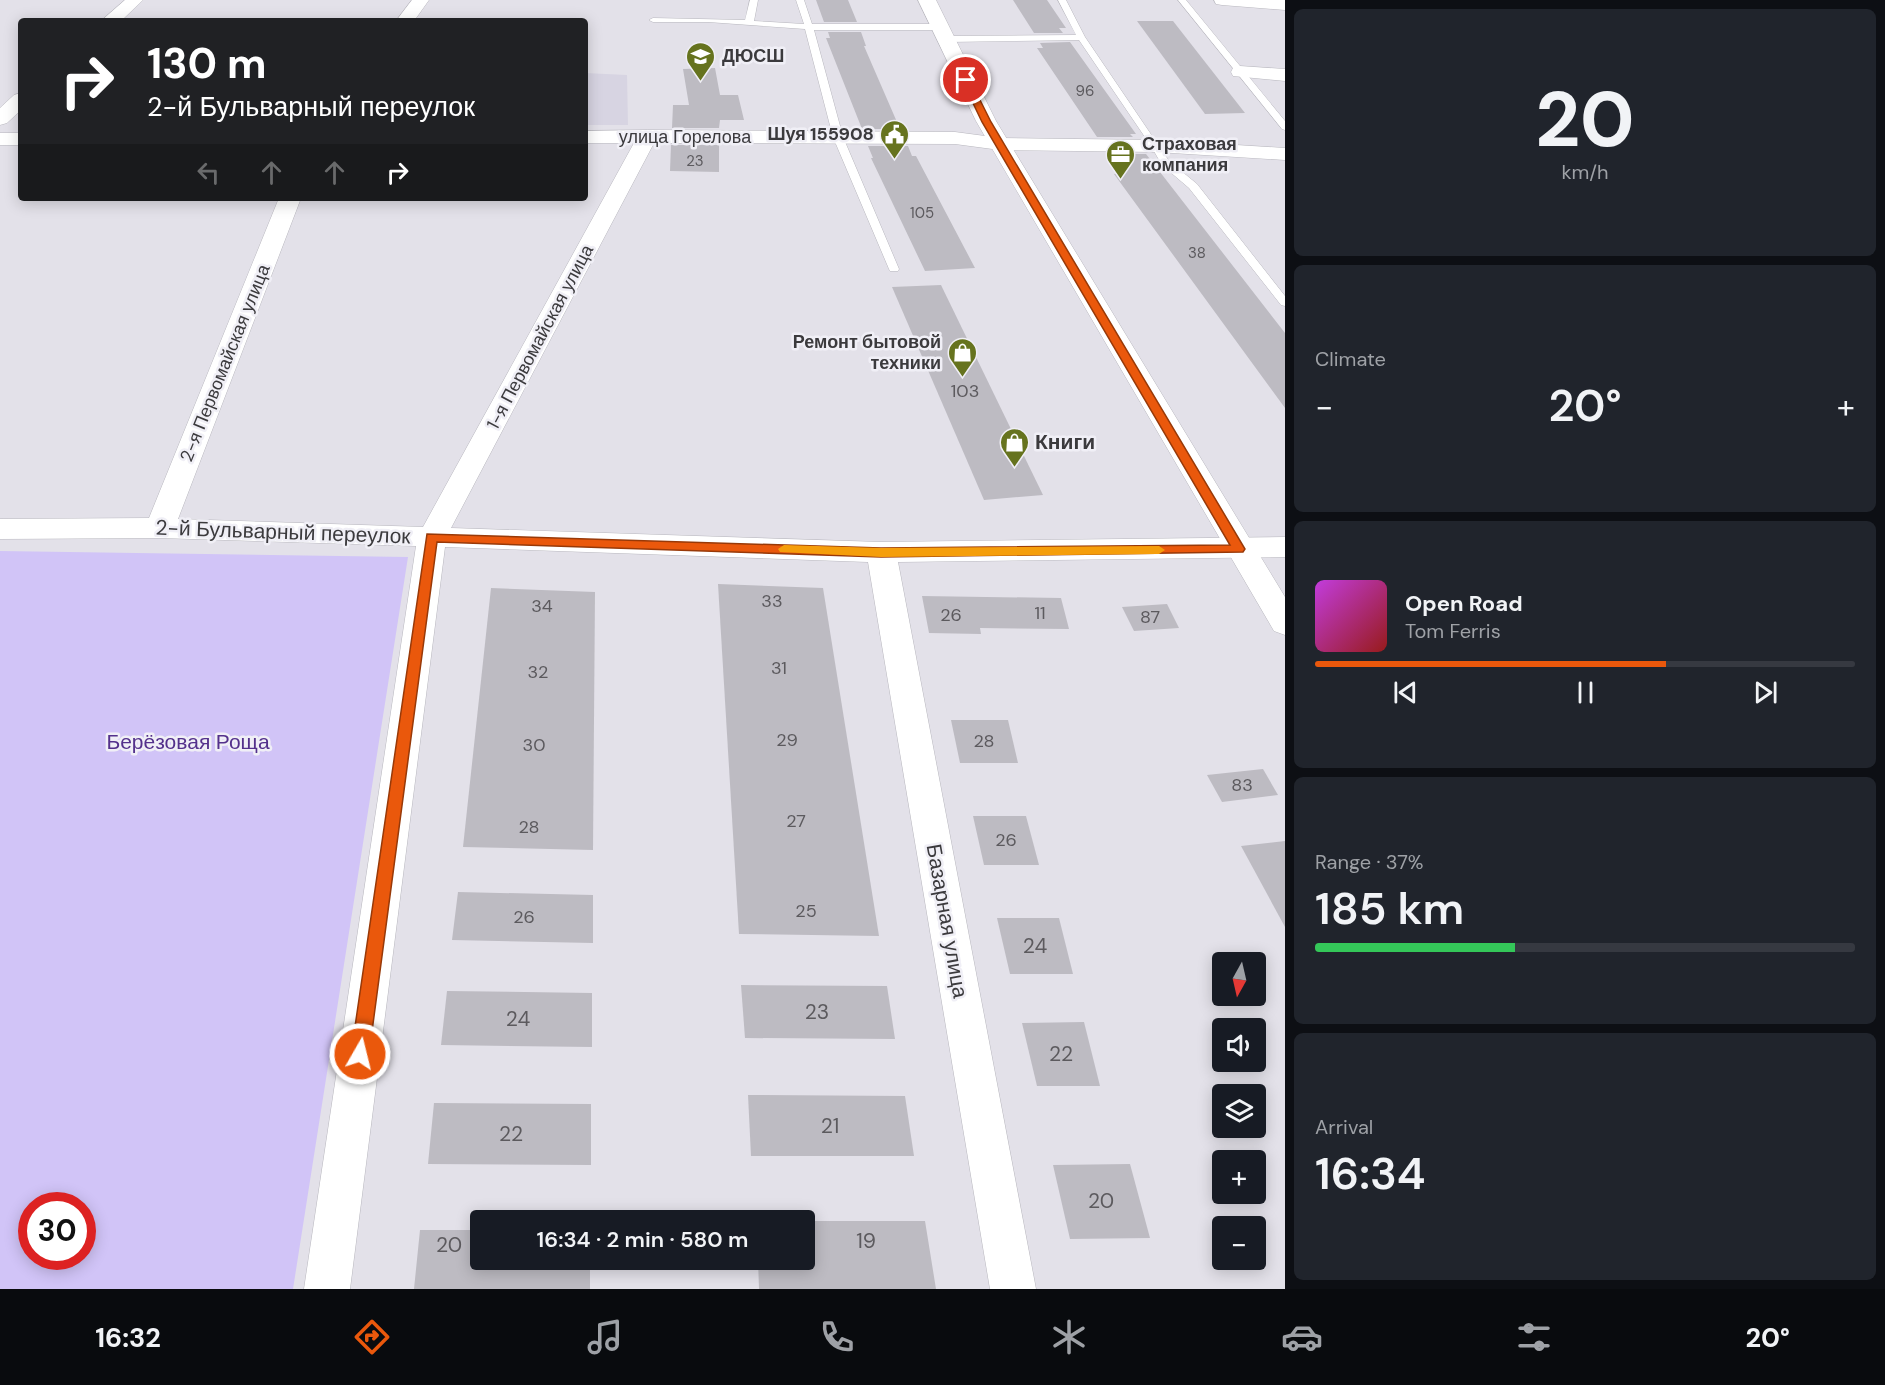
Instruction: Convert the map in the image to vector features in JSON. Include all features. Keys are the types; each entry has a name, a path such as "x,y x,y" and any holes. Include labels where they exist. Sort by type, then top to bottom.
{"main road":[{"path":"927,0 1000,144 1239,549 1285,622"}],"street":[{"path":"114,18 135,0"},
{"path":"407,18 421,0"},
{"path":"1222,0 1285,5"},
{"path":"1239,72 1285,75"},
{"path":"0,118 18,102"},
{"name":"1-я Первомайская улица","path":"432,537 648,136"},
{"name":"улица Горелова","path":"588,137 955,138 1000,144 1156,146 1285,154"},
{"path":"0,139 18,139"},
{"name":"2-я Первомайская улица","path":"160,528 289,201"},
{"name":"2-й Бульварный переулок","path":"0,529 160,528 881,552 1285,547"},
{"path":"327,1289 432,537"},
{"name":"Базарная улица","path":"881,552 1013,1289"}],"lane":[{"path":"749,23 754,0"},
{"path":"800,0 838,137 894,269"},
{"path":"1062,0 1081,37 1156,146 1165,163 1193,186 1285,303"},
{"path":"1182,0 1285,127"},
{"path":"653,20 1081,37"}],"shaded area":[{"path":"588,73 627,75 628,125 588,125"}],"green space":[{"name":"Берёзовая Роща","path":"0,551 408,557 293,1289 0,1289"}],"building":[{"path":"816,0 848,0 857,22 824,22"},
{"path":"1013,0 1047,0 1066,28 1059,28 1063,33 1034,33"},
{"path":"1137,21 1173,21 1245,113 1205,114"},
{"path":"828,32 861,32 866,46 864,46 900,129 862,129 826,38 830,38"},
{"path":"1070,42 1136,134 1130,134 1133,137 1097,137 1037,48 1043,48 1040,43"},
{"name":"ДЮСШ","path":"715,68 720,95 738,95 744,120 720,120 719,128 672,128 673,105 689,105 683,69"},
{"path":"671,145 719,145 719,172 670,171"},
{"path":"868,146 908,146 912,156 916,156 975,268 925,271 871,158 873,158"},
{"path":"1108,154 1146,154 1285,333 1285,408 1114,174 1122,173"},
{"path":"941,285 1043,495 984,500 892,287"},
{"path":"718,584 823,588 879,936 739,934"},
{"path":"491,588 595,592 593,850 463,847"},
{"path":"922,596 1061,598 1069,629 980,628 981,634 929,633"},
{"path":"1167,604 1179,628 1134,631 1122,607"},
{"path":"951,720 1008,720 1018,763 960,763"},
{"path":"1263,769 1278,795 1222,802 1207,775"},
{"path":"973,816 1026,816 1039,865 984,865"},
{"path":"1285,841 1285,927 1241,846"},
{"path":"458,892 593,895 593,943 452,940"},
{"path":"997,918 1059,918 1073,974 1010,974"},
{"path":"741,985 887,986 895,1039 745,1038"},
{"path":"447,991 592,993 592,1047 441,1045"},
{"path":"1084,1022 1100,1086 1037,1086 1022,1023"},
{"path":"748,1095 905,1096 914,1156 751,1156"},
{"path":"434,1103 591,1104 591,1165 428,1164"},
{"path":"1130,1164 1150,1238 1070,1239 1053,1165"},
{"path":"815,1221 925,1221 936,1289 759,1289 758,1270 815,1270"},
{"path":"420,1230 470,1230 470,1270 590,1270 590,1289 414,1289"}],"slow traffic":[{"path":"784,549 881,552 1159,550"}],"place":[{"name":"ДЮСШ","path":"701,82"},
{"name":"Шуя 155908","path":"895,160"},
{"name":"Страховая компания","path":"1121,180"},
{"name":"Ремонт бытовой техники","path":"962,378"},
{"name":"Книги","path":"1014,468"}],"route":[{"path":"360,1054 432,537 881,552 1239,549 1082,287 986,122 966,80"}]}
